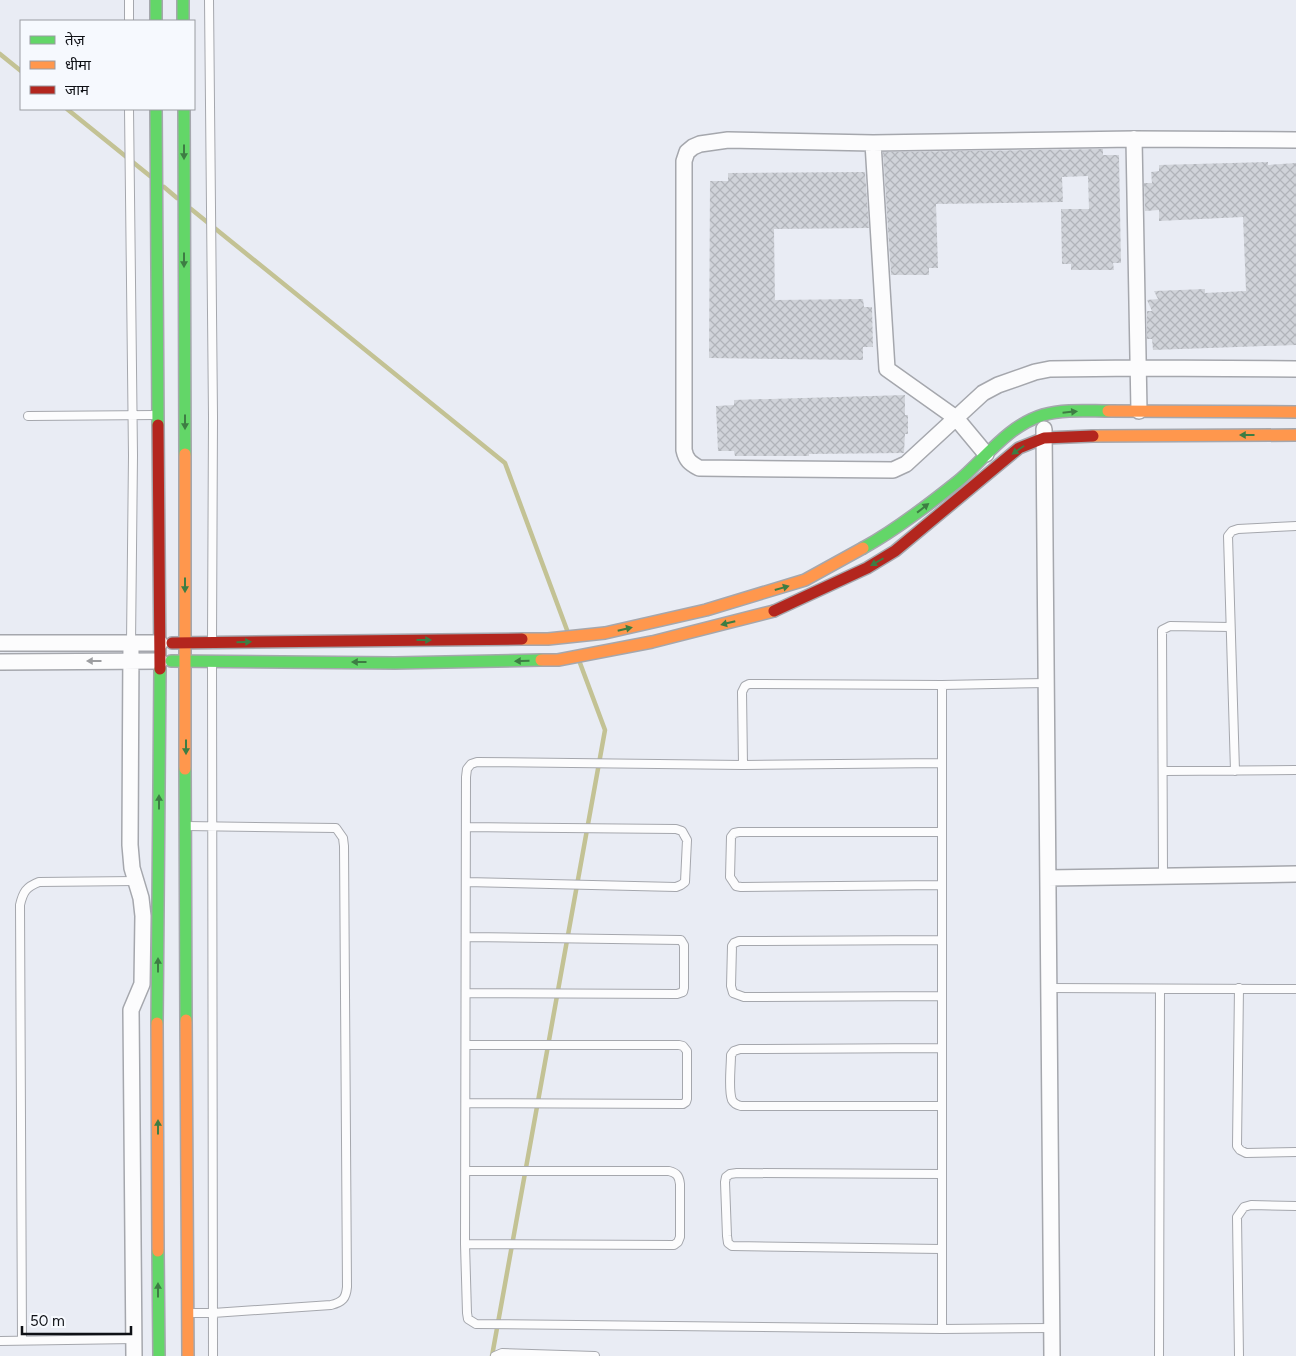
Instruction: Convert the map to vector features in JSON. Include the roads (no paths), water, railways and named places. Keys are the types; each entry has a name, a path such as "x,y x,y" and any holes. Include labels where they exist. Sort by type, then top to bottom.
{"street":[{"path":"156,0 156,20"},
{"path":"183,0 183,20"},
{"path":"156,110 160,643 157,1073 159,1356"},
{"path":"184,110 188,1356"},
{"path":"1296,140 1134,139 873,143 728,140 692,147 687,152 684,161 684,450 690,464 699,468 893,470 906,464 983,393 991,388 1035,372 1050,369 1296,369"},
{"path":"1134,139 1139,411"},
{"path":"873,143 887,369 956,418 986,454"},
{"path":"0,643 212,643 532,639 577,636 618,630 706,610 805,580 872,543 905,522 958,481 1008,435 1025,423 1044,415 1077,411 1296,412"},
{"path":"1044,415 1052,1356"},
{"path":"0,662 212,661 395,663 558,660 570,658 652,642 783,609 875,564 895,551 1019,448 1044,438 1073,436 1296,435"},
{"path":"131,643 130,845 132,868 143,916 142,984 131,1010 134,1356"},
{"path":"1048,878 1296,874"}],"lane":[{"path":"128,0 129,20"},
{"path":"208,0 213,417 213,1356"},
{"path":"129,110 132,415 131,643"},
{"path":"28,416 158,415"},
{"path":"1235,771 1228,536 1232,531 1238,530 1296,526"},
{"path":"1163,875 1162,630 1170,626 1230,627"},
{"path":"743,765 742,692 745,686 750,684 942,685 1046,683"},
{"path":"942,685 942,1329"},
{"path":"942,763 743,765 478,762 471,764 467,769 466,827 465,1244 467,1313 468,1318 476,1324 942,1329 1052,1328"},
{"path":"1164,771 1296,770"},
{"path":"186,826 328,827 336,828 340,831 343,838 347,1287 346,1297 340,1302 331,1305 213,1313 188,1312"},
{"path":"466,827 676,829 682,830 687,840 685,882 681,886 676,887 466,882"},
{"path":"942,832 734,833 731,838 730,877 736,886 741,887 942,885"},
{"path":"22,1340 20,905 23,892 29,886 39,882 136,881"},
{"path":"466,938 676,939 681,940 684,945 684,988 683,992 677,994 466,993"},
{"path":"942,940 739,941 732,946 731,986 733,993 744,997 942,996"},
{"path":"1049,988 1296,989"},
{"path":"1239,988 1237,1146 1246,1153 1296,1152"},
{"path":"1159,1356 1160,989"},
{"path":"466,1044 679,1045 686,1048 687,1061 686,1099 683,1104 466,1103"},
{"path":"942,1048 740,1049 734,1051 731,1055 730,1094 735,1105 741,1106 942,1106"},
{"path":"465,1244 674,1245 680,1237 680,1184 679,1177 675,1172 466,1171"},
{"path":"942,1174 736,1173 726,1177 725,1182 727,1236 728,1243 732,1246 942,1249"},
{"path":"1239,1356 1237,1218 1244,1207 1251,1205 1296,1206"},
{"path":"0,1341 134,1339"},
{"path":"495,1356 502,1353 595,1356"}],"waterway":[{"path":"0,54 20,70"},
{"path":"68,110 150,176"},
{"path":"164,187 177,198"},
{"path":"191,209 505,463 567,630"},
{"path":"492,1356 605,730 580,663"}]}
